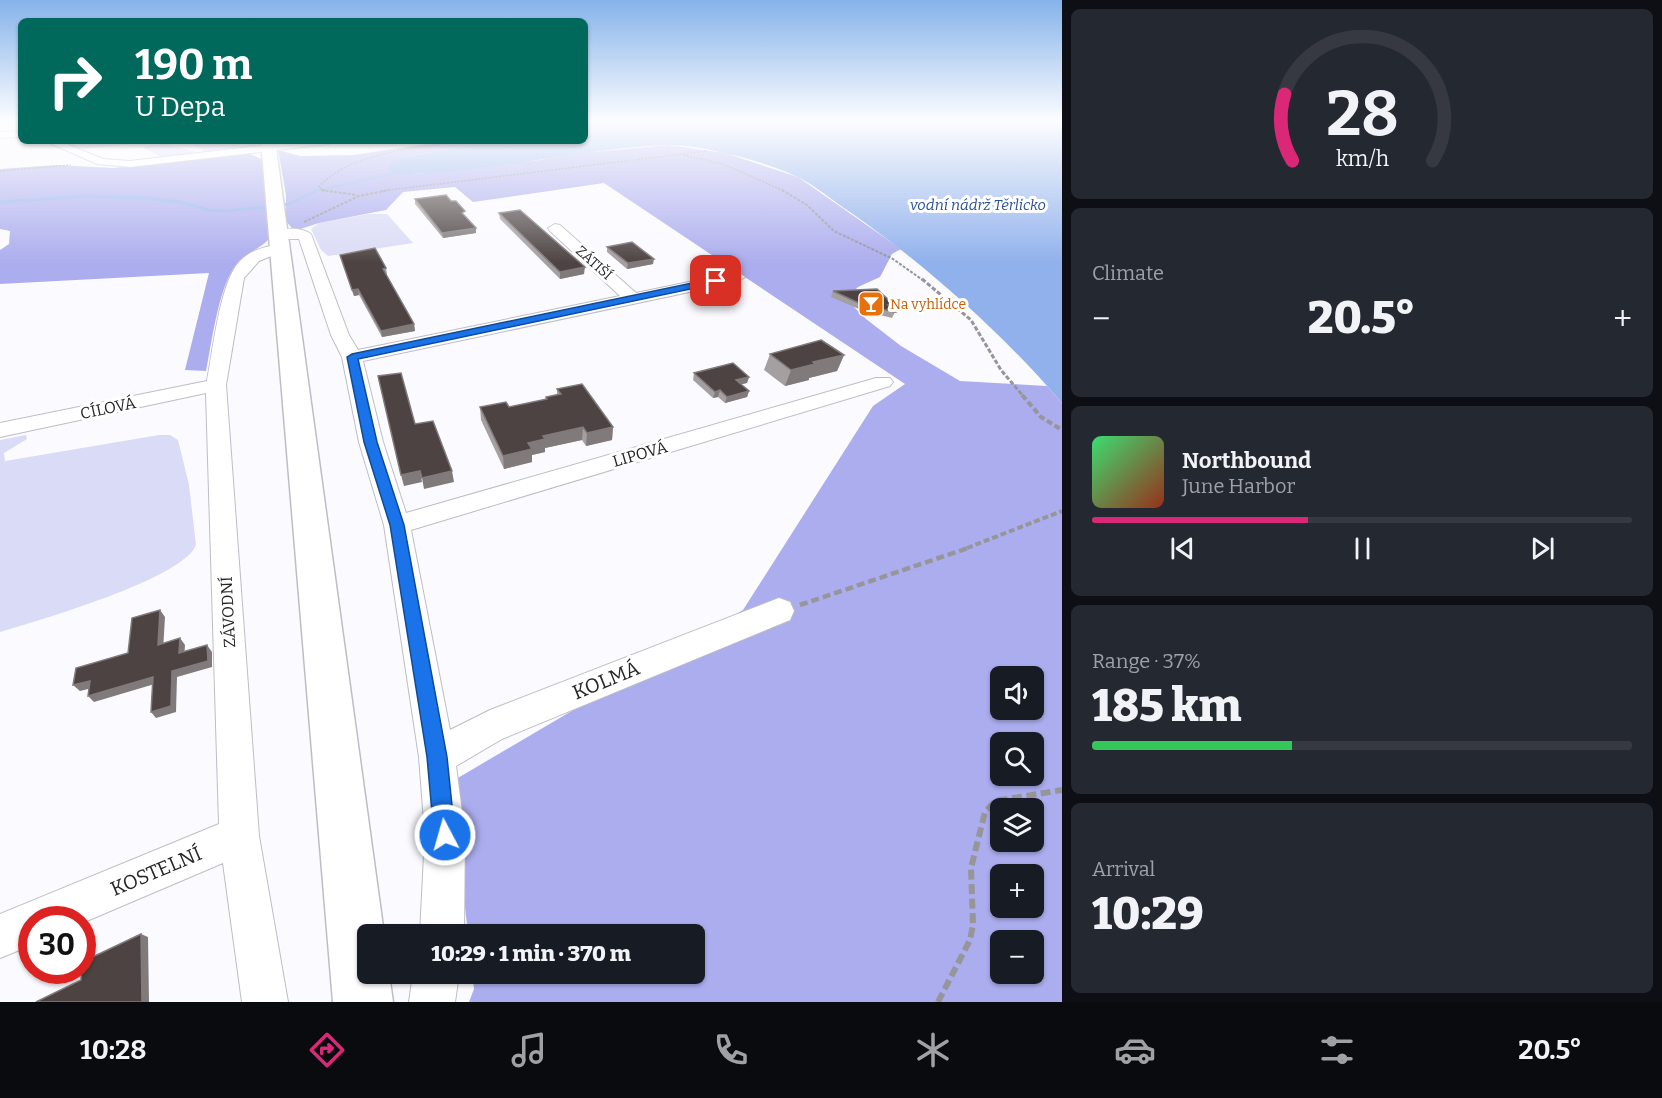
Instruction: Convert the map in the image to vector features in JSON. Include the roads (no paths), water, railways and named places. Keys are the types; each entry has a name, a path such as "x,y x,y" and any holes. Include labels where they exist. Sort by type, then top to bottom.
{"main road":[{"path":"273,169 286,239 363,1002"}],"street":[{"name":"ZÁTIŠÍ","path":"555,228 632,298"},
{"path":"286,239 306,237 340,335 352,357 370,442 397,525 437,757 445,835 442,924"},
{"name":"ZÁVODNÍ","path":"265,1002 239,836 216,385 236,278 242,266 256,254 286,239"},
{"path":"352,357 737,277"},
{"name":"LIPOVÁ","path":"397,525 883,382"},
{"name":"CÍLOVÁ","path":"0,430 216,385"},
{"name":"KOLMÁ","path":"437,757 490,727 779,611"},
{"name":"KOSTELNÍ","path":"72,906 239,836"},
{"path":"0,936 18,929"},
{"path":"432,1002 435,984"}],"water":[{"path":"389,169 472,169 426,173 392,174"},
{"name":"vodní nádrž Těrlicko","path":"778,169 1062,169 1062,403 1014,351 935,277 879,233 811,185"}],"waterway":[{"path":"317,191 397,173"},
{"path":"0,202 86,196 148,198 179,202 209,210 226,211 289,204 317,191"}],"place":[{"name":"Na vyhlídce","path":"871,304"}]}
